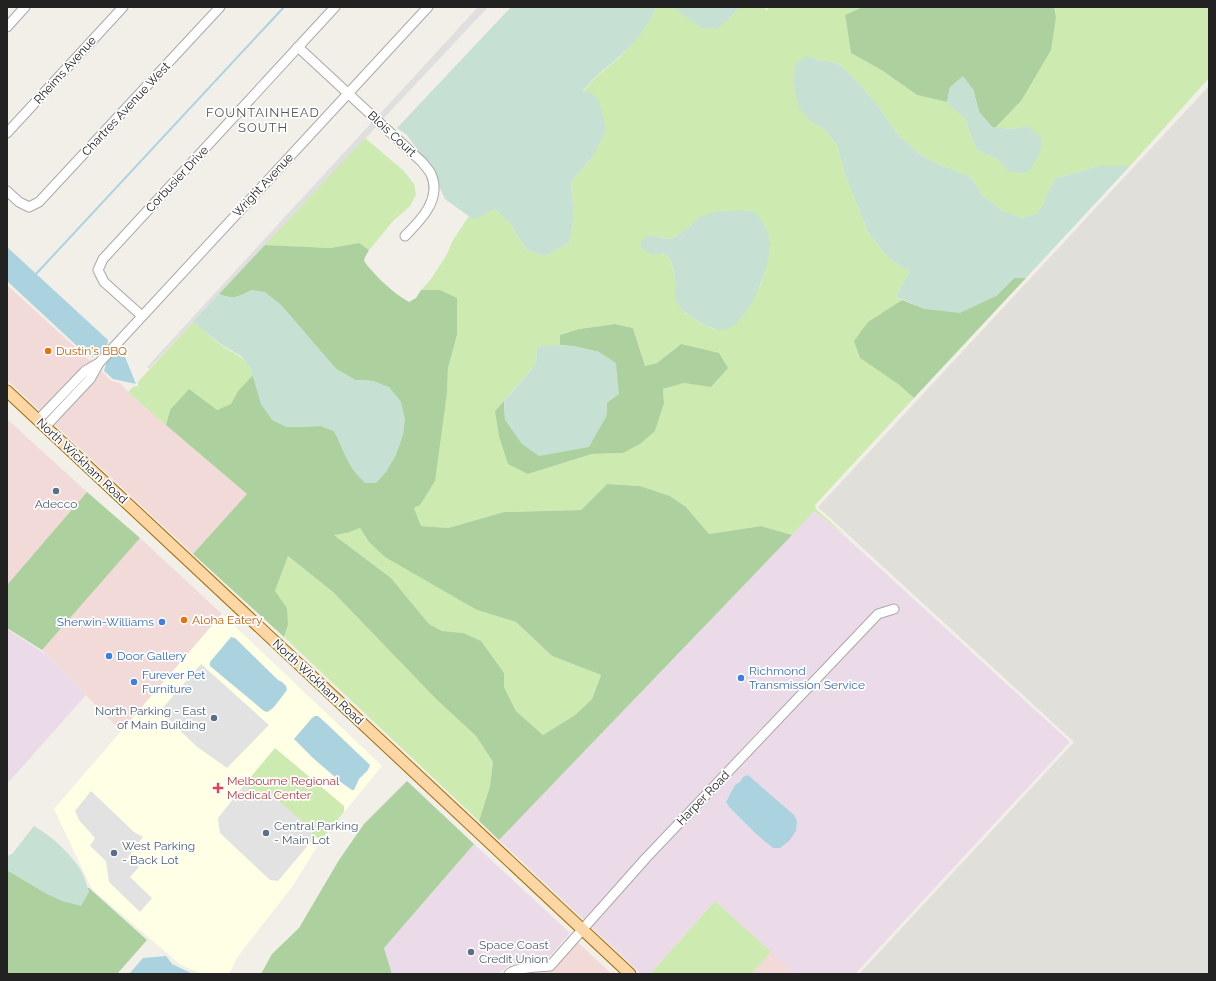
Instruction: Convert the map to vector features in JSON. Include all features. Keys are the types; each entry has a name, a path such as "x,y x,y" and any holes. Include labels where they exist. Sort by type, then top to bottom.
{"main road":[{"name":"North Wickham Road","path":"7,391 630,974"}],"street":[{"path":"7,27 26,7"},
{"name":"Rheims Avenue","path":"7,134 123,7"},
{"name":"Chartres Avenue West","path":"7,191 19,202 29,207 39,202 220,7"},
{"name":"Corbusier Drive","path":"142,316 104,282 98,270 103,258 335,7"},
{"name":"Wright Avenue","path":"42,424 90,379 99,363 428,7"},
{"name":"Blois Court","path":"298,47 422,162 431,174 434,186 433,200 424,217 405,236"},
{"name":"Harper Road","path":"509,974 511,971 532,967 550,966 646,858 878,614 894,609"}],"shaded area":[{"path":"478,7 488,7 382,120 378,116"},
{"path":"511,7 657,7 644,29 629,48 595,78 583,91 591,93 599,101 606,129 594,155 571,182 574,218 569,243 545,256 527,250 508,221 495,209 474,220 445,199 430,167 407,135 397,128"},
{"path":"673,7 740,7 729,19 716,29 702,28"},
{"path":"807,56 837,63 863,88 899,136 921,155 943,166 971,177 982,195 1003,211 1022,218 1036,214 1043,205 1047,193 1056,178 1099,166 1130,166 1026,278 1014,278 996,296 960,313 925,309 896,297 910,270 904,269 888,257 869,234 845,175 837,145 825,130 811,122 799,108 793,82 795,64"},
{"path":"963,76 973,89 979,112 992,127 1012,129 1027,126 1041,137 1042,143 1040,151 1037,159 1029,171 1022,173 1006,171 1007,170 998,159 977,150 965,118 947,103 950,87"},
{"path":"1209,86 1209,974 859,974 1074,742 818,507"},
{"path":"373,121 378,125 149,369 147,367"},
{"path":"739,210 755,212 768,234 770,242 769,252 763,278 751,304 744,315 735,324 727,329 720,330 701,323 682,310 675,298 674,271 670,258 663,253 652,255 641,248 641,241 647,236 672,239 688,228 699,217 716,212"},
{"path":"7,285 89,360 95,359 103,365 102,372 112,381 120,383 130,394 247,494 193,554 7,380"},
{"path":"252,290 265,292 280,304 336,369 355,380 373,381 389,387 401,402 405,420 403,435 396,455 386,472 376,483 365,483 354,471 334,431 321,426 286,427 272,420 261,404 250,367 241,356 222,345 193,322 219,294 229,297 236,297"},
{"path":"555,345 573,346 599,352 616,363 619,394 607,403 606,417 589,447 539,456 522,444 505,420 504,401 536,364 537,347"},
{"path":"7,419 87,492 7,585"},
{"path":"814,511 848,539 1070,742 855,974 794,974 715,901 650,974 641,974 499,840","holes":["741,781 773,848 756,834 726,803 735,785"]},
{"path":"140,538 222,614 121,731 42,650"},
{"name":"Melbourne Regional Medical Center","path":"222,614 382,766 322,839 292,887 238,956 229,974 202,974 181,965 92,889 54,809"},
{"path":"7,629 47,655 86,695 7,784"},
{"name":"North Parking - East of Main Building","path":"201,664 269,725 227,768 196,746 160,711"},
{"name":"Central Parking - Main Lot","path":"244,785 261,801 268,792 313,830 311,834 315,837 278,881 270,880 220,833 218,818"},
{"name":"West Parking - Back Lot","path":"91,791 134,832 143,837 124,863 131,860 139,867 130,877 152,898 140,912 109,882 106,861 90,846 95,838 79,820 75,811"},
{"path":"34,826 46,834 69,854 80,869 89,892 81,906 62,901 49,895 7,870 7,856 12,854"},
{"path":"474,844 570,933 550,956 511,964 498,974 392,974 384,948"},
{"path":"571,936 612,974 502,974 512,966 552,959"},
{"path":"771,952 794,974 751,974"}],"green space":[{"path":"657,7 673,7 687,18 729,19 740,7 765,7 766,11 769,7 861,7 845,15 851,53 883,71 917,95 947,102 965,118 977,150 998,159 1007,171 1027,126 1012,129 995,128 1021,101 1056,17 1054,7 1209,7 1209,78 1130,166 1099,166 1056,178 1037,214 1022,218 1003,211 982,195 971,177 943,166 921,155 899,136 863,88 837,63 807,56 811,122 825,130 837,145 845,175 869,234 888,257 904,269 910,270 896,297 902,300 891,308 860,358 898,384 914,398 815,505 816,509 848,538 814,511 792,535 761,526 709,534 686,507 670,496 640,486 607,484 581,510 504,512 448,528 421,526 414,508 420,505 443,417 447,393 448,368 457,335 440,290 421,290 431,279 446,256 453,240 469,216 474,219 495,209 508,221 527,250 545,256 569,243 574,218 571,182 594,155 583,92 598,76 624,53 642,31","holes":["699,217 763,223 770,240 769,252 761,284 740,320 714,329 685,313 676,299 675,278 670,258 663,253 659,237 672,239 688,228","615,324 633,328 645,366 657,363 681,344 711,386 684,383 663,389 664,403 623,453 592,454 528,474 495,411 536,364 537,347 560,345 560,335 579,329"]},
{"path":"862,7 1054,7 1056,17 1051,50 1021,101 995,128 992,127 979,112 973,89 950,87 947,102 917,95 883,71 851,53 845,15"},
{"path":"365,138 404,171 414,184 416,195 410,206 393,221 369,250 359,243 330,248 265,245"},
{"path":"359,243 369,250 364,261 368,267 391,289 409,302 416,298 421,290 440,290 457,298 457,335 448,368 447,393 435,481 420,505 414,508 421,526 448,528 504,512 581,510 607,484 640,486 670,496 686,507 709,534 761,526 792,535 499,840 479,821 490,786 493,762 476,736 436,699 333,592 288,556 275,591 287,608 288,625 284,637 193,554 247,494 166,425 170,410 189,389 217,410 231,404 238,391 253,375 256,384 286,427 321,426 334,431 342,445 401,402 389,388 373,381 355,380 336,369 280,304 252,290 236,297 229,297 219,294 265,245 330,248","holes":["360,528 369,542 385,557 477,610 516,622 552,656 601,675 592,699 575,715 543,735 516,711 504,687 504,673 481,641 463,633 442,631 429,624 391,578 334,535 347,533"]},
{"path":"1014,278 1026,278 914,398 898,384 860,358 854,341 868,322 902,300 925,309 996,296"},
{"path":"193,322 221,345 244,360 253,375 238,391 231,404 217,410 170,410 166,425 128,392 133,387 138,386 138,382"},
{"path":"615,324 633,328 645,366 657,363 681,344 719,353 728,368 711,387 684,383 663,389 664,403 655,431 640,444 623,453 592,454 528,474 508,464 499,436 495,411 504,401 505,420 606,417 607,403 599,352 573,346 560,345 560,335 579,329"},
{"path":"87,492 140,538 42,650 7,628 7,585"},
{"path":"360,528 369,542 477,610 516,622 552,656 601,675 592,699 575,715 543,735 516,711 504,687 504,673 463,633 442,631 429,624 391,578 334,535 347,533"},
{"path":"288,556 333,592 436,699 476,736 493,762 490,786 479,821 284,637 288,625 275,591"},
{"path":"275,748 344,806 344,812 322,839 311,834 313,831 268,793 261,802 244,785"},
{"path":"407,781 474,844 384,948 392,974 261,974 272,954 299,928 339,860 364,824"},
{"path":"7,870 49,895 89,892 87,888 89,888 147,940 117,974 7,974"},
{"path":"715,901 771,952 751,974 650,974"}],"water":[{"path":"7,247 108,340 107,348 114,354 125,357 136,384 113,379 104,371 106,364 96,356 89,357 7,281"},
{"path":"231,637 235,638 286,686 287,690 274,707 267,712 210,666 210,662"},
{"path":"315,716 318,716 370,765 368,770 359,779 354,790 342,783 294,739"},
{"path":"748,775 794,815 797,821 796,831 789,841 780,848 773,848 756,834 729,807 726,802 735,785 741,781 743,777"},
{"path":"166,956 172,964 193,974 129,974 143,958"}],"waterway":[{"path":"36,274 284,7"}],"place":[{"name":"Dustin's BBQ","path":"48,351"},
{"name":"Adecco","path":"56,491"},
{"name":"Aloha Eatery","path":"184,620"},
{"name":"Sherwin-Williams","path":"162,622"},
{"name":"Door Gallery","path":"109,656"},
{"name":"Richmond Transmission Service","path":"741,678"},
{"name":"Furever Pet Furniture","path":"134,682"},
{"name":"North Parking - East of Main Building","path":"214,718"},
{"name":"Melbourne Regional Medical Center","path":"218,788"},
{"name":"Central Parking - Main Lot","path":"266,833"},
{"name":"West Parking - Back Lot","path":"114,853"},
{"name":"Space Coast Credit Union","path":"471,952"}],"district":[{"name":"FOUNTAINHEAD SOUTH","path":"263,120"}]}
